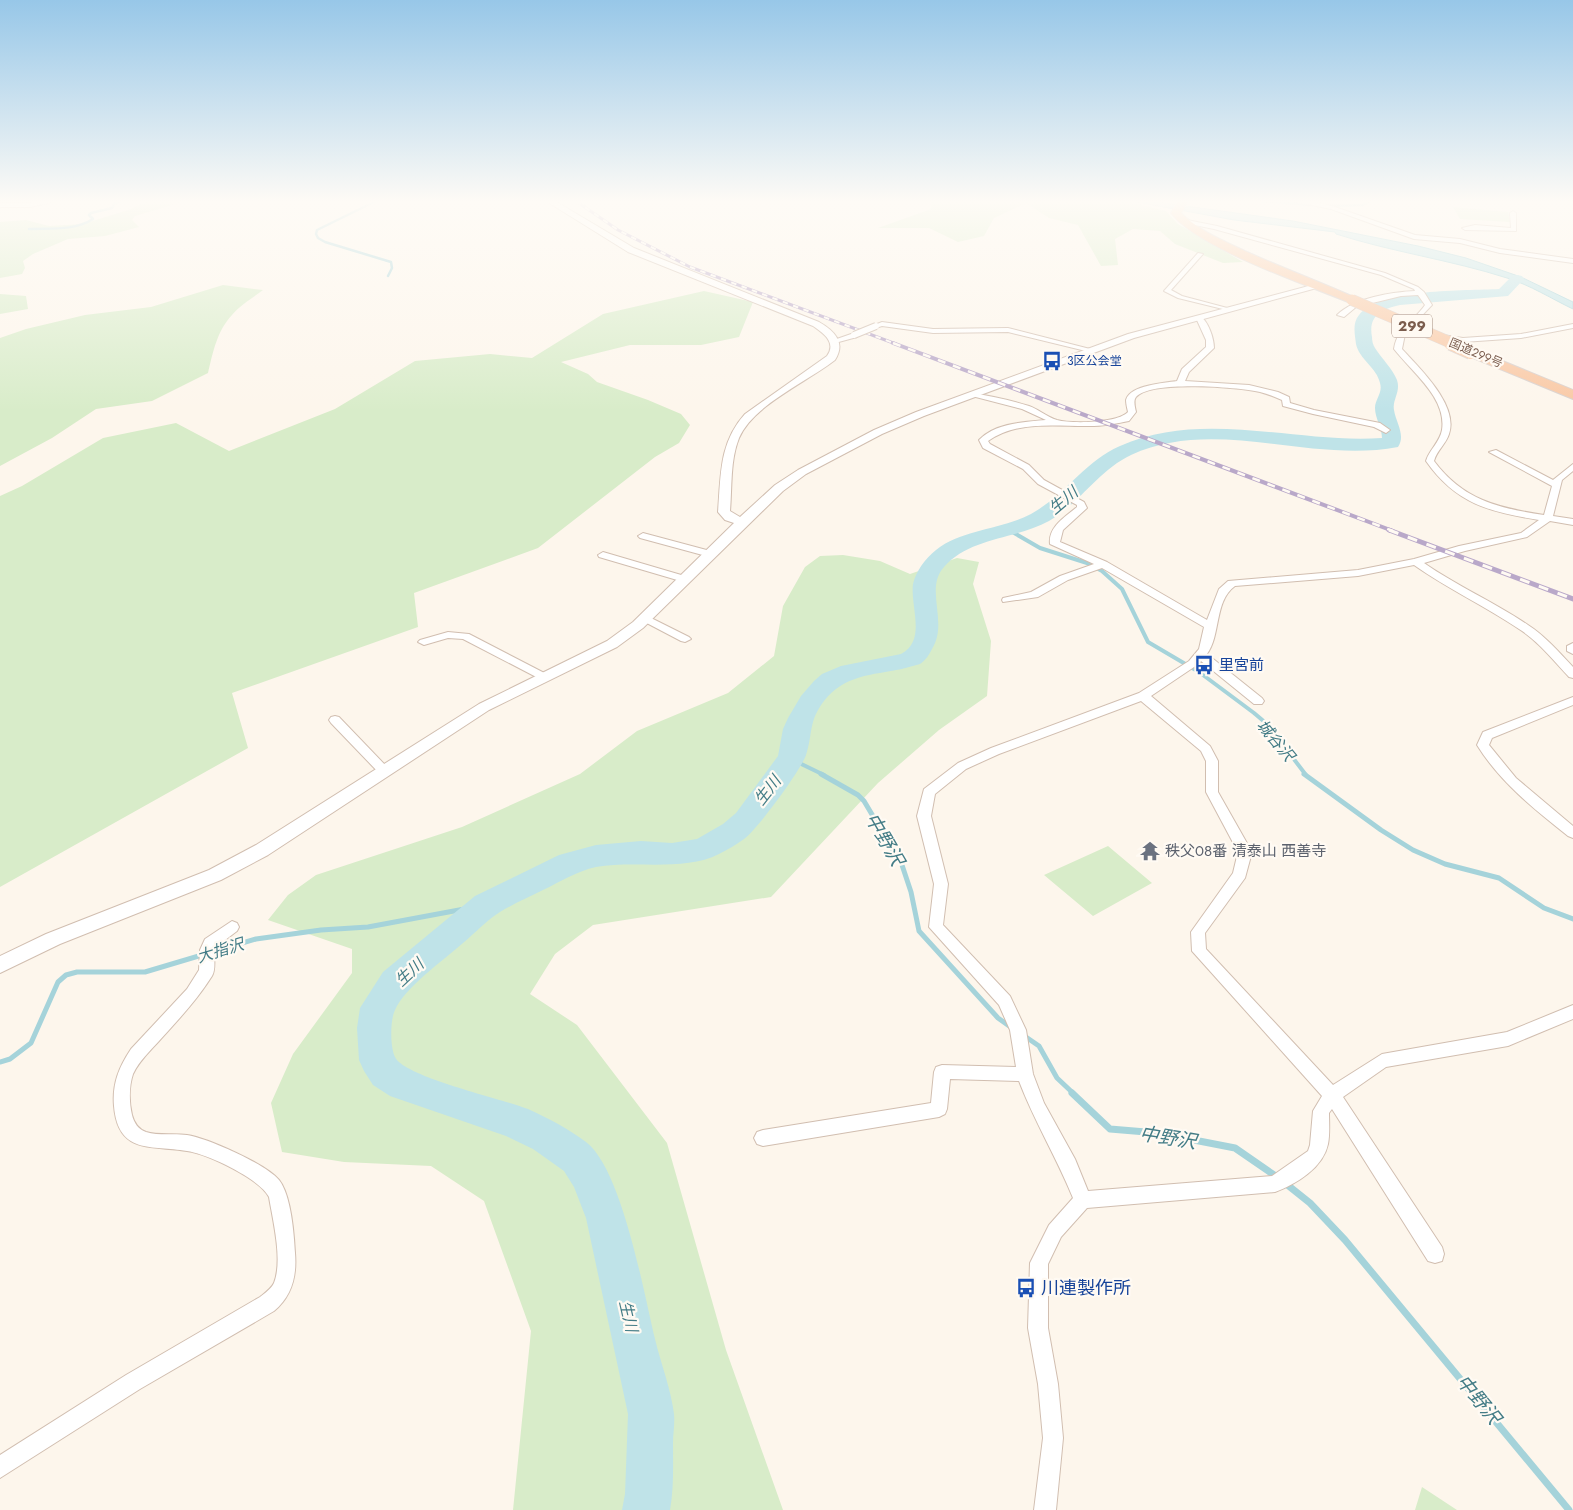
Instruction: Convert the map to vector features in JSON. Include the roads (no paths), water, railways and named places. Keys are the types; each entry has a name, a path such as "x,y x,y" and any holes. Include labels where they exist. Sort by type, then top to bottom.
{"highway":[{"name":"国道299号","path":"1285,271 1573,395"}],"street":[{"path":"685,271 816,324 826,330 836,341 835,352 831,358 759,408 740,426 734,438 726,481 724,512 729,518 742,522"},
{"path":"1185,271 1167,292 1229,310"},
{"path":"1375,271 1416,288 1429,305 1425,312 1404,328 1398,339 1398,349 1426,380 1443,409 1447,421 1445,436 1432,452 1430,461 1435,470 1460,492 1486,506 1573,522"},
{"path":"0,965 53,940 215,875 262,850 477,711 626,636 775,491 802,472 878,432 1090,350 1142,333 1320,286"},
{"path":"1342,315 1354,305 1401,294 1422,295"},
{"path":"1180,382 1185,371 1210,348 1210,340 1200,318"},
{"path":"836,341 882,324 933,331 1008,330 1090,350"},
{"path":"1403,332 1463,340 1521,336 1570,326"},
{"path":"1210,626 1102,565 1055,544 1054,535 1060,527 1082,508 1082,504 1041,482 1026,467 986,446 983,440 993,433 1012,427 1054,422 1096,424 1126,419 1132,412 1130,401 1137,393 1153,387 1180,382 1246,388 1274,394 1286,399 1286,404 1377,425 1386,430"},
{"path":"972,395 1024,407 1042,413 1054,422"},
{"path":"1493,452 1556,484"},
{"path":"1084,1200 1069,1165 1037,1106 1024,1074 1018,1030 1005,1001 936,927 942,884 924,816 929,792 962,766 995,751 1143,696 1183,669 1197,659 1207,643 1210,626 1224,589 1232,583 1358,573 1416,562 1463,548 1524,535 1548,518 1558,479 1573,467"},
{"path":"643,536 710,554"},
{"path":"603,555 684,579"},
{"path":"1416,562 1442,580 1524,627 1545,644 1573,674"},
{"path":"1007,600 1034,595 1074,574 1102,565"},
{"path":"645,618 685,639"},
{"path":"424,642 448,635 466,636 546,677"},
{"path":"1573,646 1573,651"},
{"path":"1197,659 1258,701"},
{"path":"1143,696 1206,749 1212,762 1212,792 1245,852 1240,874 1198,932 1199,951 1332,1095 1435,1254"},
{"path":"1573,701 1487,735 1482,745 1489,757 1538,805 1573,833"},
{"path":"334,720 384,771"},
{"path":"0,1467 133,1382 267,1304 279,1293 285,1279 287,1262 278,1194 272,1185 260,1176 200,1146 187,1143 154,1142 135,1136 123,1120 124,1076 129,1065 192,994 207,971 207,950 210,943 232,927"},
{"path":"1045,1510 1053,1438 1048,1384 1038,1328 1039,1263 1055,1231 1084,1200 1275,1184 1298,1170 1314,1157 1318,1145 1320,1111 1332,1095 1382,1061 1508,1039 1573,1012"},
{"path":"763,1138 939,1109 942,1072 1024,1074"}],"water":[{"path":"1484,271 1505,271 1521,277 1573,302 1573,309 1532,288"}],"waterway":[{"path":"388,276 390,271"},
{"name":"生川","path":"646,1510 649,1494 651,1414 606,1218 590,1177 578,1158 546,1137 516,1122 403,1085 386,1074 377,1060 374,1028 377,1008 395,982 486,905 570,863 596,856 641,852 672,854 704,849 733,832 746,820 791,759 799,721 810,701 823,687 831,680 850,671 905,660 917,654 928,631 925,586 927,575 934,564 945,554 969,541 1024,525 1049,512 1093,473 1116,456 1129,449 1161,439 1193,435 1226,434 1325,444 1391,443 1392,436 1384,408 1390,391 1389,382 1383,370 1365,347 1362,327 1365,317 1384,304 1400,300 1503,293 1517,279"},
{"name":"城谷沢","path":"1009,530 1040,548 1087,563 1102,571 1122,589 1148,642 1199,672 1254,713 1267,724 1306,775"},
{"name":"中野沢","path":"791,759 824,775"},
{"name":"中野沢","path":"821,774 858,795 864,801 902,865 911,892 919,931 998,1018 1012,1028"},
{"name":"城谷沢","path":"1304,774 1381,830 1413,850 1445,864 1499,878 1544,908 1573,919"},
{"name":"大指沢","path":"0,1062 10,1059 31,1043 58,982 66,975 77,972 145,972 256,939 321,930 368,927 486,905"},
{"name":"中野沢","path":"1023,1035 1039,1046 1057,1078 1074,1094"},
{"name":"中野沢","path":"1072,1093 1110,1129 1158,1133 1235,1148 1277,1177"},
{"name":"中野沢","path":"1285,1183 1310,1203 1345,1240 1569,1510"}],"railway":[{"path":"702,271 896,344"},
{"path":"893,343 1393,531"},
{"path":"1389,530 1573,599"}],"place":[{"name":"3区公会堂","path":"1052,361"},
{"name":"里宮前","path":"1204,665"},
{"name":"秩父08番 清泰山 西善寺","path":"1150,851"},
{"name":"川連製作所","path":"1026,1288"}]}
